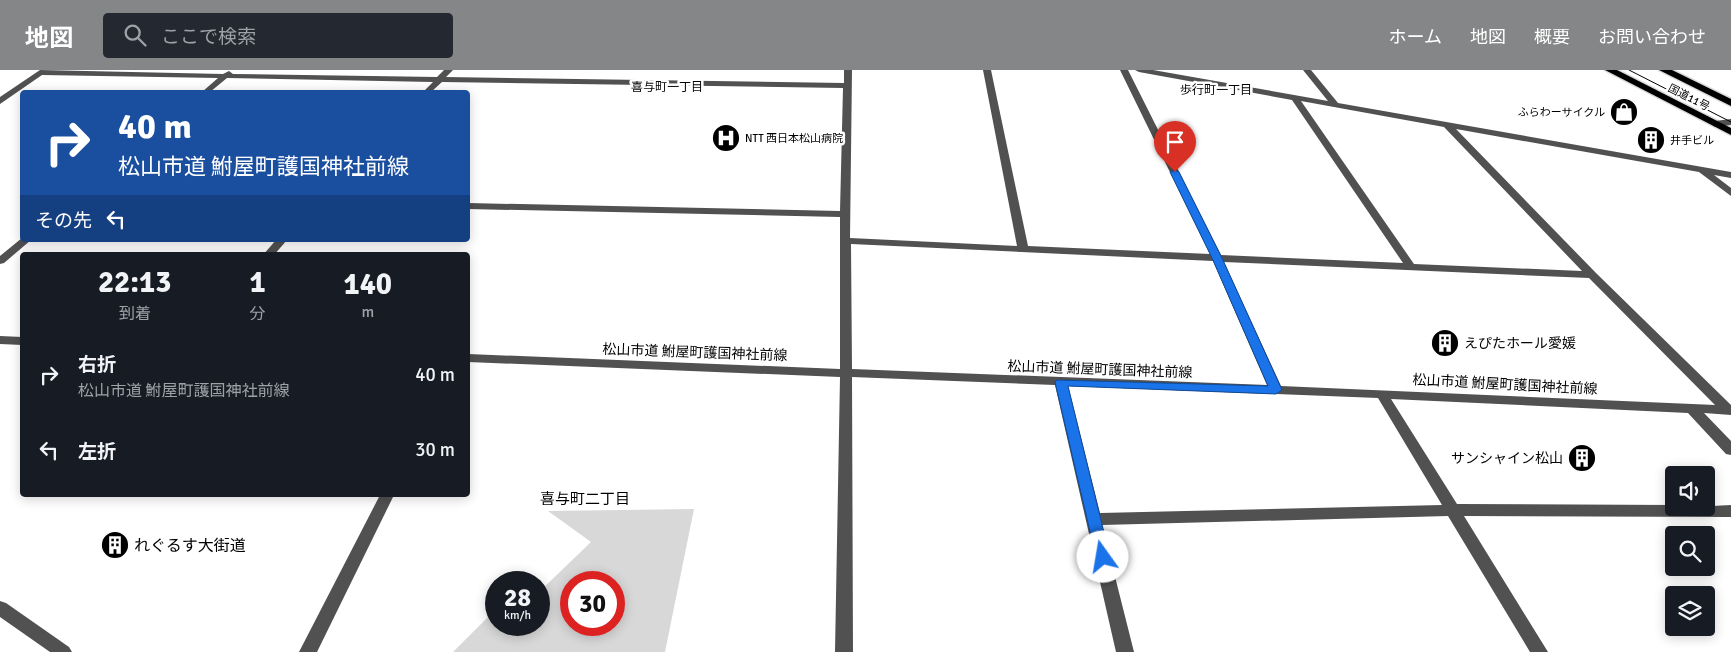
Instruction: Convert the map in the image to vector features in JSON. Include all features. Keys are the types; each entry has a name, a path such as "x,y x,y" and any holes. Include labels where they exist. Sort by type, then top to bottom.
{"highway":[{"name":"国道11号","path":"1610,70 1731,132"},
{"name":"国道11号","path":"1664,70 1731,103"}],"street":[{"path":"428,90 449,70"},
{"path":"844,652 846,374 844,241 848,70"},
{"path":"987,70 1023,249"},
{"path":"1124,70 1217,258 1276,390"},
{"path":"1139,70 1731,175"},
{"path":"1306,70 1335,104"},
{"path":"0,101 42,71 231,72 439,80 847,86"},
{"path":"208,90 231,72"},
{"path":"1294,97 1410,266"},
{"path":"1715,124 1731,122"},
{"path":"1445,123 1592,275 1730,410"},
{"path":"1702,170 1731,193"},
{"path":"470,206 845,214"},
{"path":"844,241 1592,275"},
{"path":"0,262 24,242"},
{"path":"271,252 280,242"},
{"path":"0,340 20,341"},
{"name":"松山市道 鮒屋町護国神社前線","path":"470,358 1382,394 1730,410"},
{"path":"1061,382 1125,652"},
{"path":"1382,394 1539,652"},
{"path":"1691,408 1731,450"},
{"path":"308,652 386,497"},
{"path":"1094,519 1453,510 1731,511"},
{"path":"0,608 63,652"}],"shaded area":[{"path":"694,509 665,652 453,652 485,620 485,636 550,636 550,581 560,572 560,636 625,636 625,571 561,571 591,542 548,511"}],"tram line":[{"path":"1629,70 1731,122"}],"place":[{"name":"ふらわーサイクル","path":"1624,112"},
{"name":"NTT 西日本松山病院","path":"726,138"},
{"name":"井手ビル","path":"1651,140"},
{"name":"えぴたホール愛媛","path":"1445,343"},
{"name":"サンシャイン松山","path":"1582,458"},
{"name":"れぐるす大街道","path":"115,545"}],"district":[{"name":"喜与町一丁目","path":"667,87"},
{"name":"歩行町一丁目","path":"1216,90"},
{"name":"喜与町二丁目","path":"585,499"}],"route":[{"path":"1103,557 1061,382 1276,390 1217,258 1175,172"}]}
